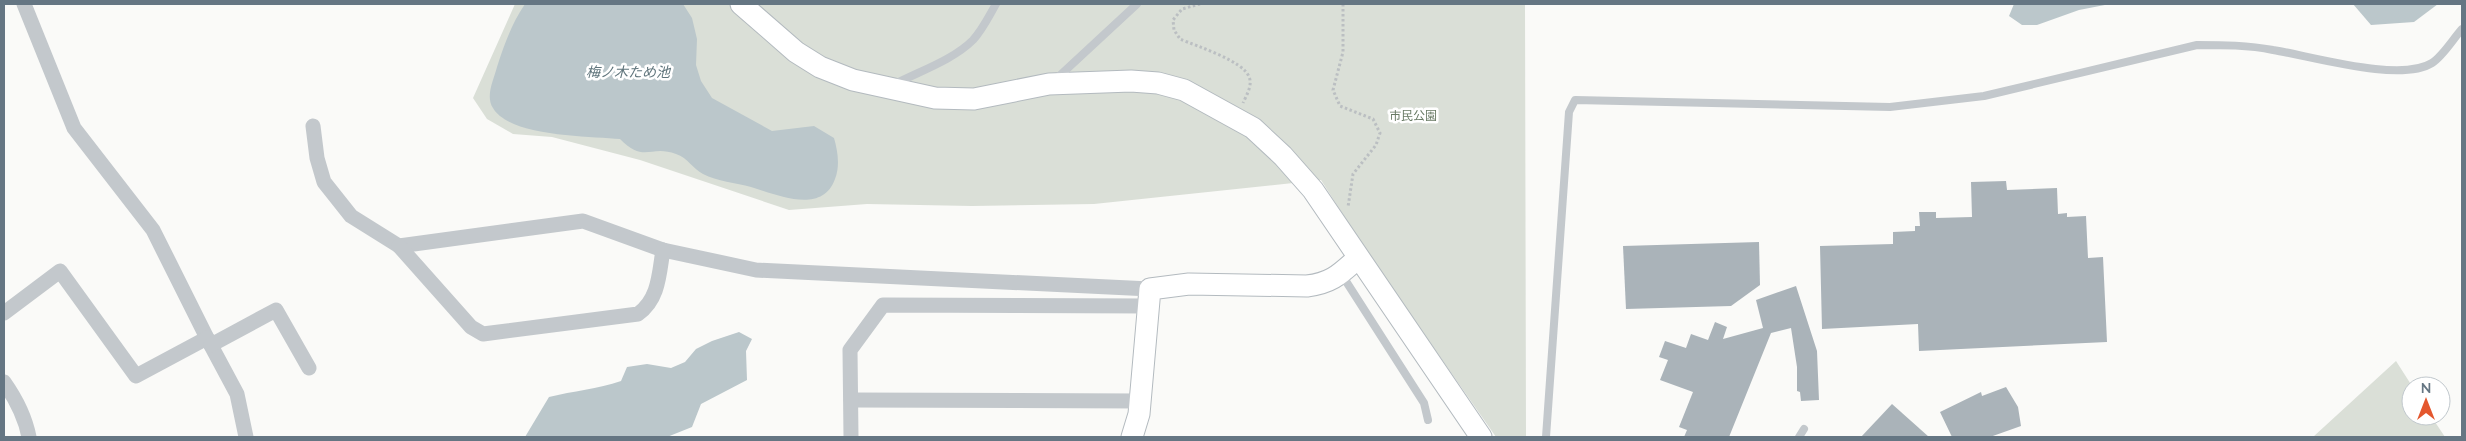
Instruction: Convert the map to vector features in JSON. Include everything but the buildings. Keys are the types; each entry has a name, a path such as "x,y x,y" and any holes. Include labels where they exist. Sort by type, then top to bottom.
{"street":[{"path":"24,4 74,128 153,230 237,394 246,437"},
{"path":"741,4 796,52 820,67 853,80 935,98 974,99 1050,84 1131,81 1158,83 1184,90 1236,118 1253,128 1284,156 1313,190 1481,437"},
{"path":"314,126 316,158 324,182 351,216 399,246 471,327 483,334 638,314 648,306 655,295 663,250"},
{"path":"399,246 583,221 663,250 756,270 1149,298"},
{"path":"851,437 850,350 884,305 1149,298 1189,284 1307,286 1334,280 1358,258"},
{"path":"4,313 60,271 136,376 276,310 309,368"},
{"path":"1132,437 1140,401 1149,298"},
{"path":"4,382 16,400 27,424 28,437"},
{"path":"850,400 1140,401"}],"lane":[{"path":"889,88 964,46 984,26 996,4"},
{"path":"1050,84 1137,4"},
{"path":"1546,437 1569,112 1575,100 1890,107 1984,96 2197,45 2248,46 2379,69 2411,71 2432,63 2462,29"},
{"path":"1341,273 1424,403 1428,420"},
{"path":"1799,437 1804,429"}],"path":[{"path":"1200,4 1182,9 1173,20 1174,30 1180,39 1241,66 1250,77 1250,88 1236,118"},
{"path":"1343,4 1344,52 1333,90 1340,106 1373,119 1380,133 1376,145 1353,174 1344,236"}],"green space":[{"name":"市民公園","path":"515,4 1525,4 1526,437 1496,437 1366,251 1321,180 1094,204 972,206 867,204 789,210 640,160 552,137 513,134 487,119 473,98"},
{"path":"2396,361 2406,376 2401,376 2401,426 2438,426 2445,437 2313,437"}],"water":[{"name":"梅ノ木ため池","path":"525,4 683,4 692,18 697,39 696,65 701,81 712,98 772,131 814,126 834,138 838,169 829,190 820,197 798,200 708,176 699,172 684,158 676,154 660,151 642,152 620,139 571,136 532,130 502,118 491,103 491,88 509,34"},
{"path":"2014,4 2110,4 2079,10 2037,25 2022,25 2009,16"},
{"path":"2353,4 2438,4 2414,22 2371,25"},
{"path":"739,332 752,339 746,351 747,380 701,404 692,427 667,437 525,437 549,397 621,381 627,367 647,364 671,368 685,362 696,349 712,341"}]}
